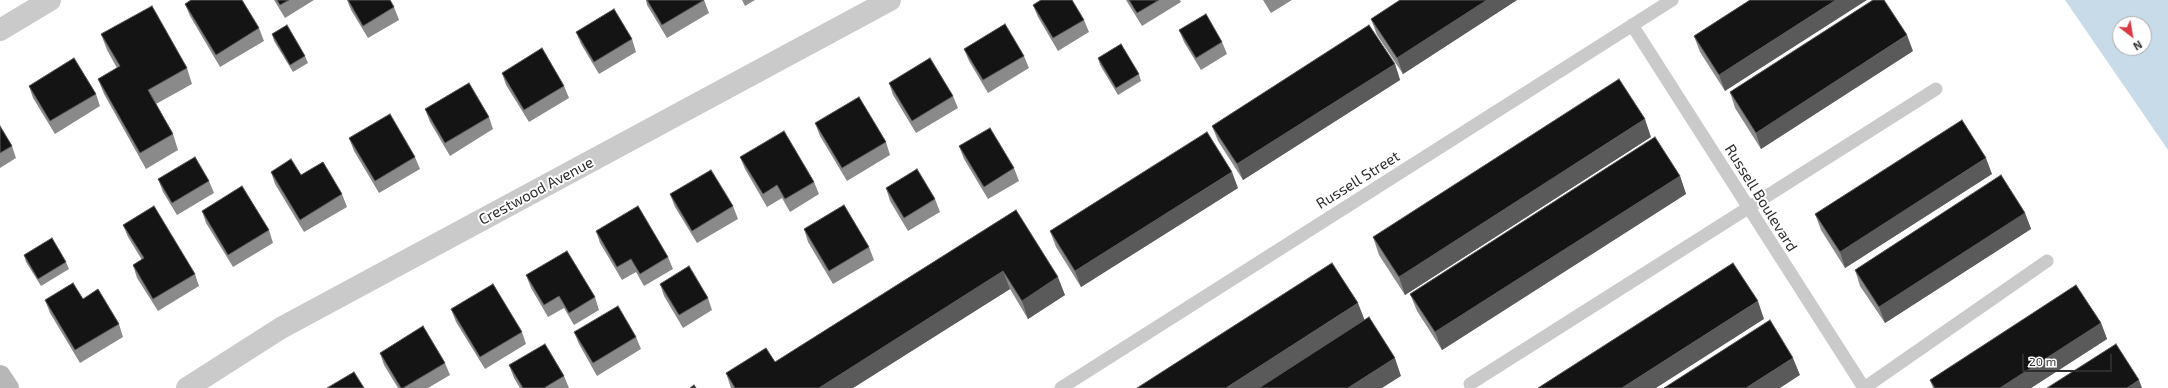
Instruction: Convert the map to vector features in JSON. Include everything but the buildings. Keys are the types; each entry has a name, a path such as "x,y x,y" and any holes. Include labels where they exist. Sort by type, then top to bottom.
{"street":[{"path":"0,30 50,0"},
{"name":"Crestwood Avenue","path":"187,388 281,328 890,0"},
{"path":"0,376 8,388"}],"lane":[{"name":"Russell Street","path":"1063,387 1672,0"},
{"name":"Russell Boulevard","path":"1632,25 1864,388"},
{"path":"1470,384 1750,209 1936,89"},
{"path":"1864,388 2047,261"}],"water":[{"path":"2065,0 2168,0 2168,150"}]}
